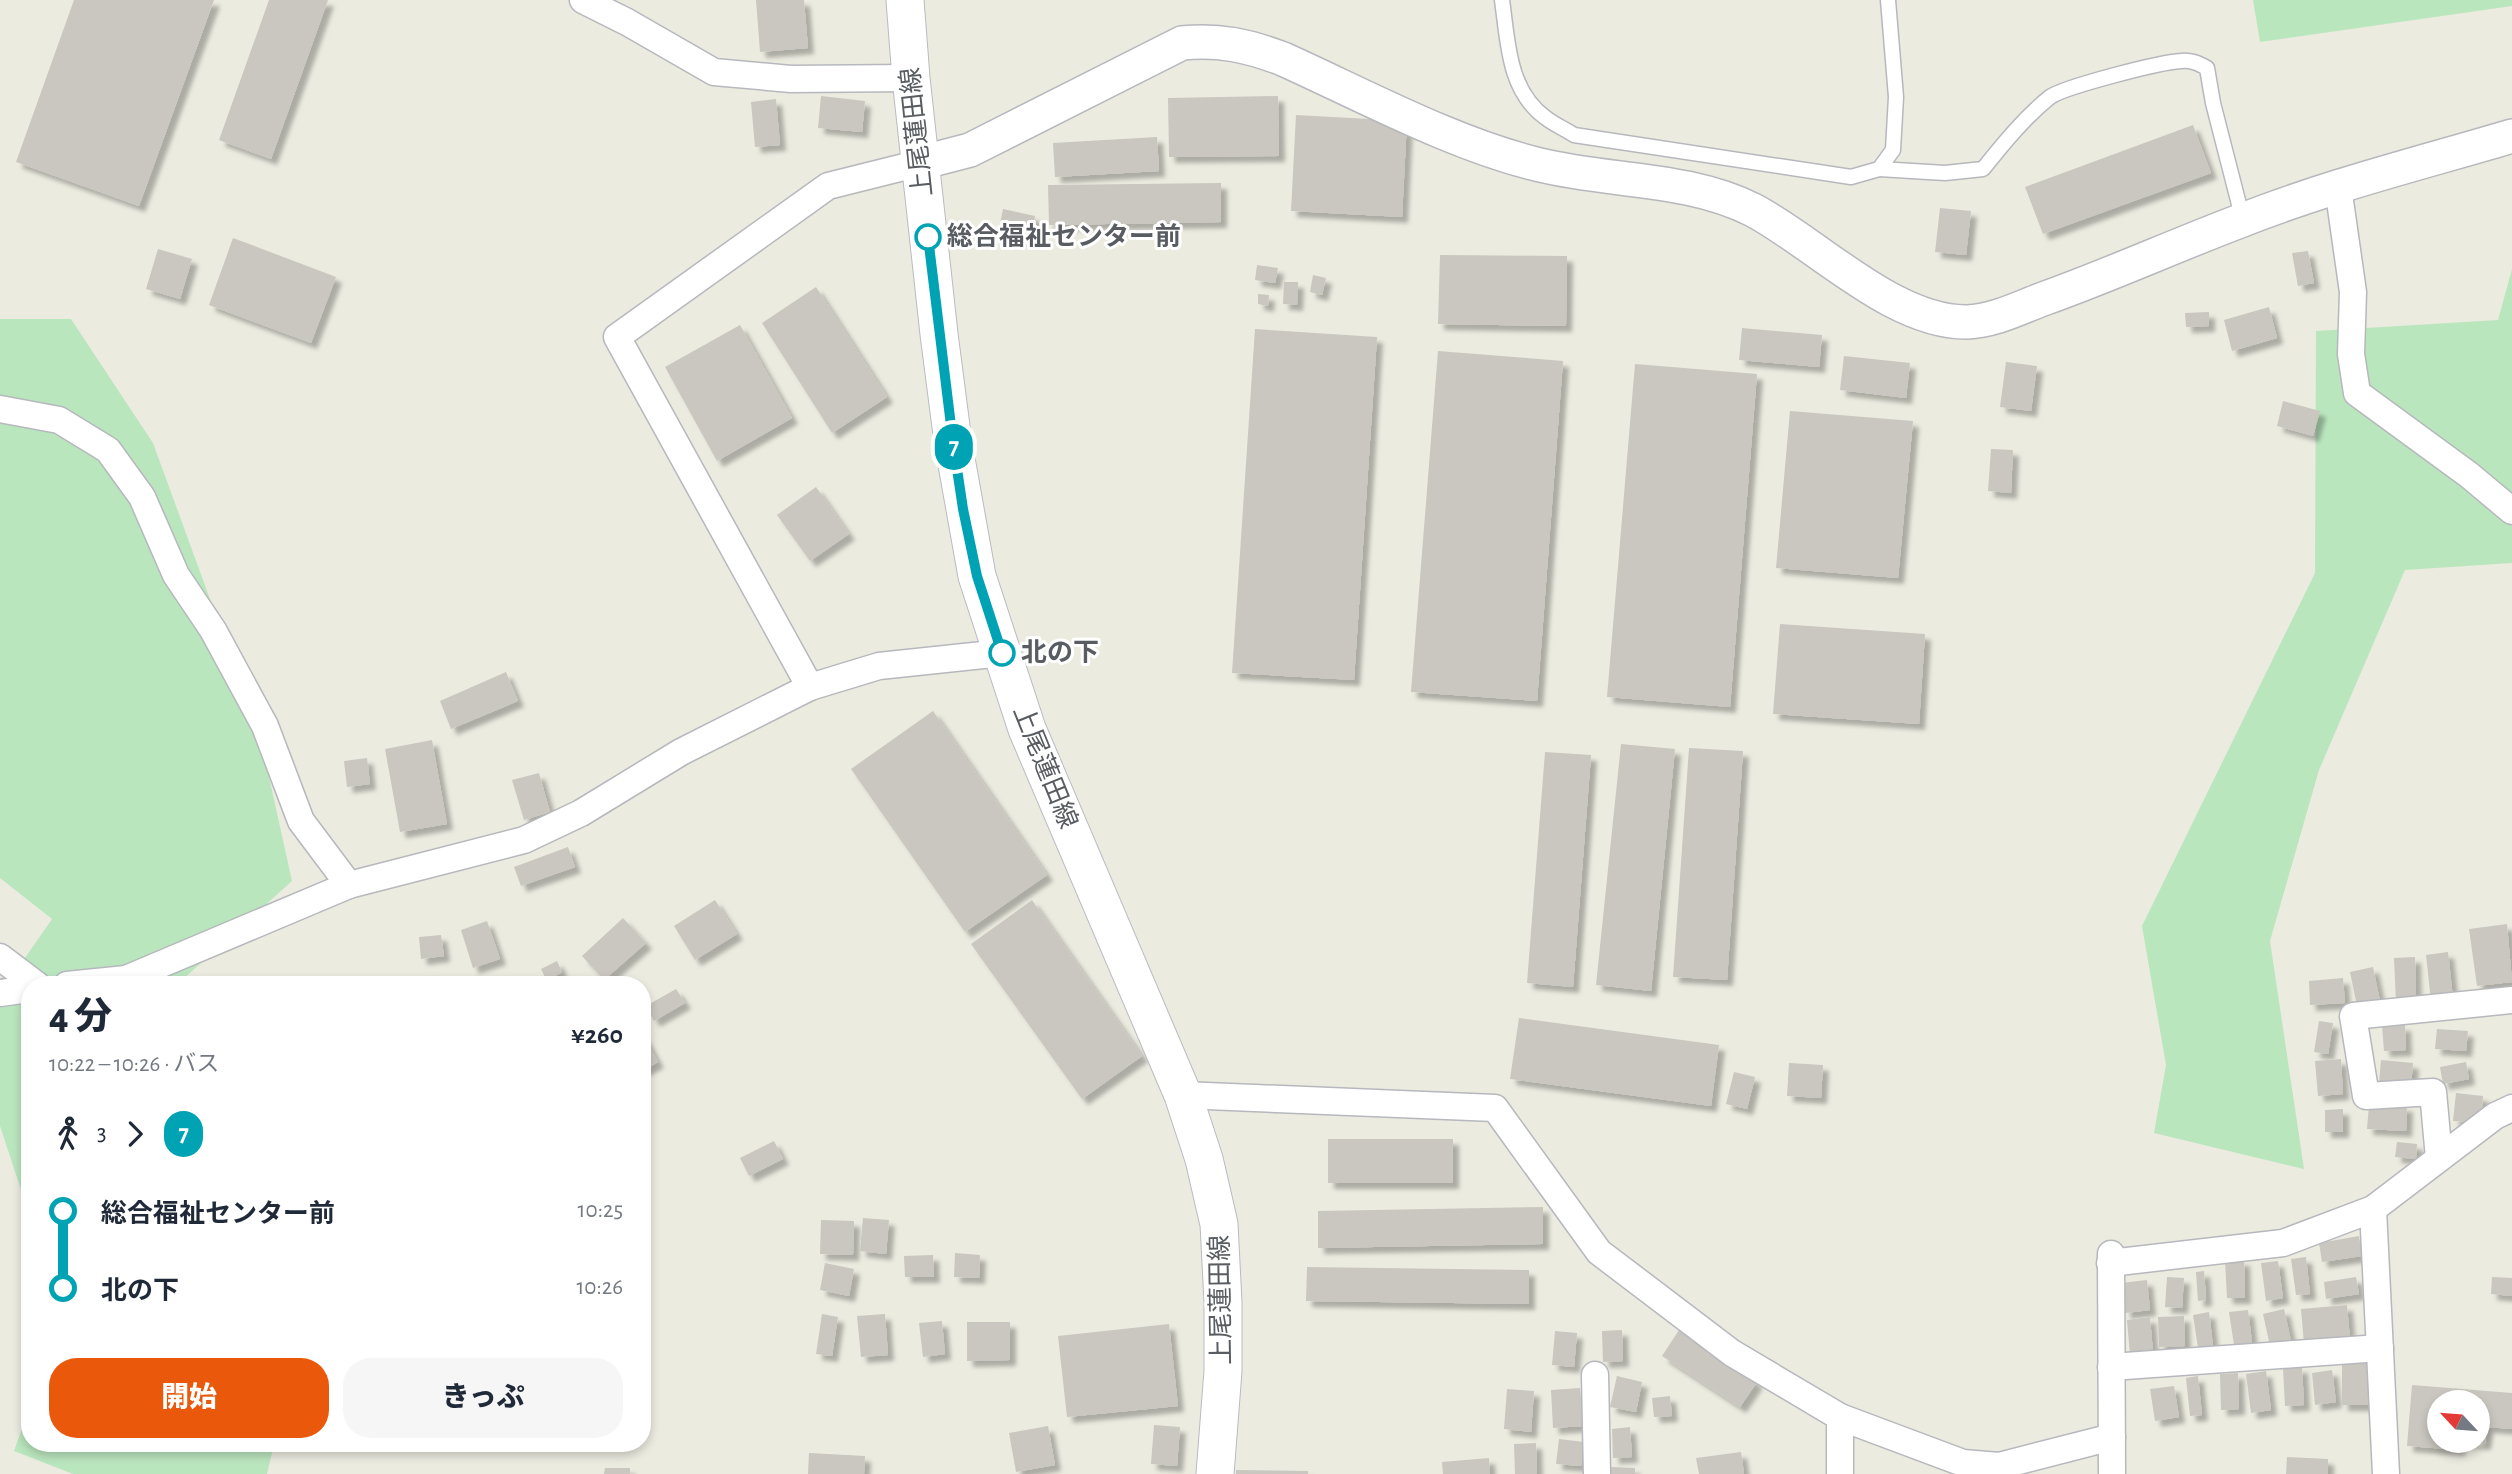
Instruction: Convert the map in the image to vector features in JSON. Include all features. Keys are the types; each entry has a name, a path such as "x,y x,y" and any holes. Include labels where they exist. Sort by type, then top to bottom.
{"main road":[{"name":"上尾蓮田線","path":"905,0 920,163 948,402 963,509 977,576 1027,729 1183,1095 1204,1158 1219,1224 1223,1371 1215,1474"}],"street":[{"path":"583,0 714,72 791,79 911,78"},
{"path":"810,687 617,337 828,186 970,150 1182,43 1207,41 1258,49 1495,152 1540,166 1693,190 1722,198 1753,210 1889,298 1943,320 1969,322 1993,318 2103,278 2243,219 2338,187 2512,136"},
{"path":"2338,187 2353,292 2351,354 2357,393 2469,475 2512,511"},
{"path":"0,409 59,420 108,450 142,498 176,575 213,630 265,726 301,821 349,885"},
{"path":"133,976 349,885 524,839 581,813 681,752 810,687 880,666 1002,653"},
{"path":"0,957 25,976"},
{"path":"0,993 21,990"},
{"path":"2439,1158 2433,1092 2366,1096 2353,1016 2512,1000"},
{"path":"1183,1095 1495,1108 1599,1252 1732,1353 1840,1417 1963,1463 2011,1470 2112,1437"},
{"path":"2112,1474 2110,1259 2283,1243 2373,1209 2495,1116 2512,1108"},
{"path":"2373,1209 2386,1474"},
{"path":"2111,1367 2380,1348"},
{"path":"1595,1375 1597,1474"},
{"path":"1840,1417 1840,1474"}],"lane":[{"path":"1502,0 1510,62 1522,91 1545,118 1574,135 1851,177 1879,169 1945,173 1983,169 2008,138 2052,96 2114,76 2181,61 2195,62 2207,68 2213,103 2243,219"},
{"path":"1879,169 1893,150 1895,124 1896,97 1888,0"}],"green space":[{"path":"2253,0 2512,0 2512,6 2260,42"},
{"path":"2512,269 2512,563 2405,570 2319,770 2270,941 2304,1169 2154,1133 2166,1065 2142,926 2315,573 2316,331 2498,320"},
{"path":"0,319 71,319 153,443 260,736 292,881 187,976 21,976 21,1190 0,1126 0,994 52,919 0,878"},
{"path":"21,1431 21,1452 272,1452 267,1474 73,1474 14,1451"}],"building":[{"path":"74,0 214,0 139,206 16,162"},
{"path":"269,0 328,0 271,159 219,140"},
{"path":"756,0 804,0 808,48 760,52"},
{"path":"821,96 865,101 862,132 818,128"},
{"path":"1278,96 1279,156 1169,157 1168,98"},
{"path":"776,99 780,145 755,147 751,102"},
{"path":"1296,115 1407,121 1402,217 1291,211"},
{"path":"2193,125 2211,173 2043,234 2025,187"},
{"path":"1157,137 1159,171 1055,177 1053,143"},
{"path":"1221,183 1221,222 1049,225 1048,185"},
{"path":"1940,208 1971,211 1966,255 1935,252"},
{"path":"1003,209 1035,216 1030,241 998,234"},
{"path":"233,238 336,277 311,343 209,305"},
{"path":"158,249 192,259 180,299 146,289"},
{"path":"2308,251 2314,283 2298,286 2292,253"},
{"path":"1440,255 1567,256 1566,326 1438,324"},
{"path":"1257,265 1278,268 1275,283 1255,280"},
{"path":"1313,275 1326,278 1322,295 1310,292"},
{"path":"1284,282 1298,282 1297,305 1283,304"},
{"path":"816,287 887,397 832,433 762,323"},
{"path":"1258,294 1269,295 1268,306 1258,304"},
{"path":"2269,307 2277,338 2232,351 2224,320"},
{"path":"2209,312 2209,326 2186,327 2185,313"},
{"path":"740,325 792,418 717,461 665,367"},
{"path":"1742,328 1822,335 1819,367 1739,360"},
{"path":"1255,329 1377,337 1354,680 1232,673"},
{"path":"1438,351 1563,361 1537,701 1411,692"},
{"path":"1844,356 1910,363 1906,398 1840,390"},
{"path":"2006,362 2037,366 2031,411 2000,407"},
{"path":"1635,364 1757,374 1730,707 1607,697"},
{"path":"2283,401 2320,411 2313,436 2277,426"},
{"path":"1790,411 1913,421 1898,578 1776,568"},
{"path":"1991,449 2013,450 2011,493 1988,491"},
{"path":"816,487 849,534 810,561 777,515"},
{"path":"1780,624 1925,634 1919,724 1773,714"},
{"path":"506,672 518,701 451,729 440,701"},
{"path":"933,711 1047,875 965,932 851,769"},
{"path":"432,740 447,824 400,832 385,749"},
{"path":"1621,744 1675,749 1651,991 1596,985"},
{"path":"1689,748 1743,751 1727,980 1673,977"},
{"path":"1545,752 1591,755 1573,987 1527,983"},
{"path":"367,758 370,784 347,787 344,761"},
{"path":"539,773 550,812 524,820 512,780"},
{"path":"568,847 575,867 521,886 514,867"},
{"path":"715,900 737,934 695,960 674,926"},
{"path":"1032,900 1142,1056 1082,1099 971,944"},
{"path":"623,918 646,943 609,976 600,976 582,956"},
{"path":"487,921 500,959 473,968 461,930"},
{"path":"2507,924 2512,982 2477,986 2469,929"},
{"path":"441,935 444,956 421,959 419,937"},
{"path":"2448,952 2453,998 2431,1001 2426,955"},
{"path":"2415,957 2416,1001 2396,1002 2394,958"},
{"path":"557,961 562,972 555,976 544,976 541,969"},
{"path":"2373,967 2380,1001 2357,1006 2350,972"},
{"path":"2343,978 2345,1003 2310,1005 2309,981"},
{"path":"676,989 685,1003 654,1021 651,1003"},
{"path":"1519,1018 1719,1045 1711,1106 1510,1079"},
{"path":"2319,1021 2333,1023 2328,1054 2314,1052"},
{"path":"2405,1025 2406,1050 2384,1051 2382,1026"},
{"path":"2437,1029 2468,1031 2466,1051 2435,1049"},
{"path":"651,1049 658,1062 651,1066"},
{"path":"2341,1059 2343,1094 2318,1096 2315,1061"},
{"path":"2381,1060 2413,1063 2411,1086 2379,1083"},
{"path":"2466,1062 2469,1079 2443,1084 2440,1067"},
{"path":"1789,1063 1823,1065 1821,1098 1787,1096"},
{"path":"1734,1072 1755,1077 1747,1109 1726,1104"},
{"path":"2456,1093 2483,1096 2481,1123 2453,1121"},
{"path":"2369,1105 2407,1106 2406,1131 2367,1129"},
{"path":"2343,1109 2343,1132 2325,1132 2325,1110"},
{"path":"1328,1139 1453,1139 1453,1183 1328,1183"},
{"path":"774,1141 783,1159 749,1176 740,1158"},
{"path":"2397,1142 2417,1144 2416,1159 2395,1157"},
{"path":"1543,1207 1543,1244 1318,1248 1318,1211"},
{"path":"863,1218 889,1220 886,1254 860,1251"},
{"path":"821,1220 854,1221 853,1255 820,1254"},
{"path":"2359,1236 2362,1256 2322,1262 2319,1243"},
{"path":"955,1253 980,1255 979,1278 954,1277"},
{"path":"933,1255 934,1277 905,1277 904,1256"},
{"path":"2306,1257 2310,1294 2296,1295 2291,1259"},
{"path":"2225,1260 2244,1260 2245,1298 2227,1298"},
{"path":"2278,1261 2283,1298 2266,1301 2261,1263"},
{"path":"825,1263 854,1269 849,1296 820,1290"},
{"path":"1307,1267 1529,1270 1529,1304 1306,1301"},
{"path":"2204,1271 2206,1300 2198,1301 2196,1272"},
{"path":"2167,1277 2184,1278 2182,1308 2165,1307"},
{"path":"2356,1277 2359,1294 2326,1299 2324,1282"},
{"path":"2492,1277 2512,1278 2512,1296 2491,1294"},
{"path":"2147,1280 2150,1310 2125,1313 2121,1283"},
{"path":"2347,1305 2350,1340 2304,1344 2301,1309"},
{"path":"2284,1309 2291,1341 2270,1346 2263,1314"},
{"path":"2248,1310 2252,1342 2234,1345 2229,1312"},
{"path":"2209,1312 2213,1346 2198,1348 2193,1315"},
{"path":"822,1314 838,1317 832,1356 816,1354"},
{"path":"885,1314 888,1355 861,1357 857,1316"},
{"path":"2184,1316 2185,1346 2159,1347 2158,1317"},
{"path":"2150,1317 2153,1353 2130,1355 2127,1320"},
{"path":"942,1321 945,1354 923,1357 919,1323"},
{"path":"967,1322 1010,1322 1010,1360 967,1361"},
{"path":"1169,1324 1178,1406 1067,1417 1058,1336"},
{"path":"1622,1330 1623,1361 1603,1362 1602,1331"},
{"path":"1679,1330 1757,1382 1740,1407 1662,1356"},
{"path":"1555,1331 1577,1333 1574,1367 1552,1365"},
{"path":"2342,1363 2369,1363 2370,1405 2342,1405"},
{"path":"2302,1367 2304,1405 2285,1406 2283,1368"},
{"path":"2332,1370 2336,1402 2315,1405 2312,1373"},
{"path":"2266,1371 2271,1410 2251,1413 2246,1374"},
{"path":"2238,1373 2239,1409 2221,1410 2220,1374"},
{"path":"1617,1376 1642,1382 1636,1412 1610,1407"},
{"path":"2198,1376 2202,1415 2190,1416 2186,1378"},
{"path":"2412,1385 2474,1390 2427,1390 2427,1448 2407,1446"},
{"path":"2174,1386 2179,1417 2155,1421 2150,1389"},
{"path":"1580,1388 1583,1426 1553,1428 1551,1390"},
{"path":"1507,1389 1534,1391 1531,1432 1504,1429"},
{"path":"2490,1391 2512,1393 2512,1429 2490,1427"},
{"path":"1670,1396 1672,1416 1654,1417 1652,1398"},
{"path":"1154,1425 1180,1427 1177,1466 1151,1464"},
{"path":"1048,1426 1055,1465 1016,1472 1009,1433"},
{"path":"1630,1427 1632,1457 1613,1458 1612,1429"},
{"path":"1559,1439 1584,1442 1581,1466 1556,1464"},
{"path":"1536,1443 1537,1474 1515,1474 1514,1444"},
{"path":"1741,1452 1744,1474 1699,1474 1696,1458"},
{"path":"809,1453 865,1456 864,1474 808,1474"},
{"path":"2287,1457 2328,1459 2328,1474 2286,1474"},
{"path":"1489,1458 1490,1474 1443,1474 1442,1462"},
{"path":"1611,1467 1635,1468 1635,1474 1611,1474"},
{"path":"605,1468 630,1468 630,1474 604,1474"},
{"path":"1236,1470 1308,1471 1308,1474 1236,1474"}],"bus line":[{"name":"7","path":"928,237 963,509 977,576 1002,653"}],"place":[{"name":"総合福祉センター前","path":"928,237"},
{"name":"北の下","path":"1002,653"}]}
